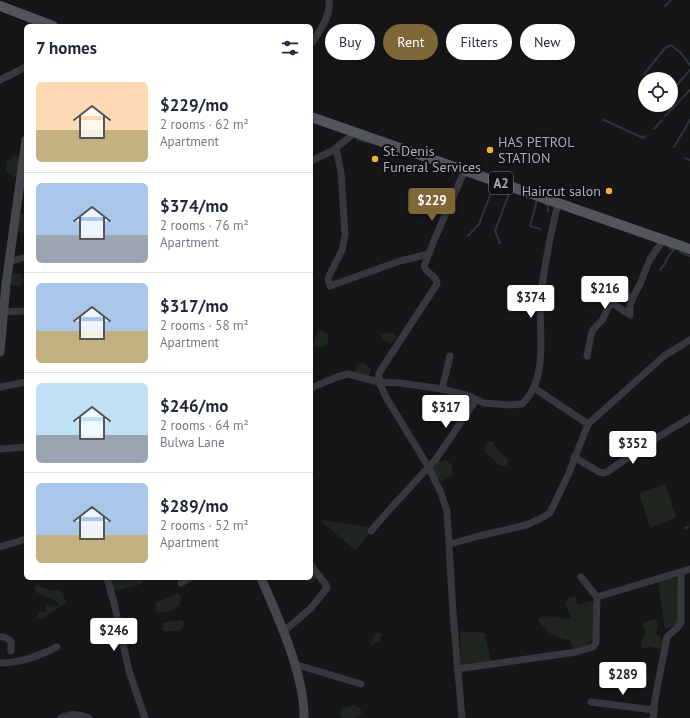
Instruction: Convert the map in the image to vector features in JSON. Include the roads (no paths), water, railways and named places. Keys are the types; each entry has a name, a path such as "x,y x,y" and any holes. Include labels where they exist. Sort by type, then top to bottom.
{"main road":[{"path":"0,6 46,24"},
{"name":"A2","path":"313,118 690,249"}],"street":[{"path":"313,41 326,20 329,11 329,0"},
{"path":"0,80 24,68"},
{"path":"313,159 336,148 356,132"},
{"path":"336,148 341,172 345,235 342,250 329,276 328,280 330,286 367,272 429,254"},
{"path":"0,352 1,324 24,154"},
{"path":"462,718 457,669 450,544 445,504 429,468 391,406 379,382 378,375 437,284 436,279 424,268 465,170"},
{"path":"313,387 345,374 379,382 400,382 442,389 492,404 520,404 525,401 534,388 537,379 540,355 541,291 547,253 558,203"},
{"path":"612,303 630,315 632,297 640,284 650,259 664,240"},
{"path":"9,262 24,258"},
{"path":"587,356 593,330 603,319 609,306 617,298 632,297"},
{"path":"3,312 24,311"},
{"path":"450,544 526,525 545,517 550,513 569,473 588,424 664,356 690,340"},
{"path":"442,389 450,356"},
{"path":"0,387 24,382"},
{"path":"534,388 588,424"},
{"path":"371,531 429,468 476,400"},
{"path":"574,457 599,472 607,472 658,436 690,418"},
{"path":"0,449 24,447"},
{"path":"0,547 24,540"},
{"path":"283,632 310,609 327,588 313,568"},
{"path":"597,597 639,583 681,573 690,569"},
{"path":"653,718 667,638 682,622 681,573"},
{"path":"457,669 554,656 593,647 596,643 597,597 581,577"},
{"path":"108,580 129,671 145,718"},
{"path":"181,583 186,580"},
{"path":"262,580 294,664 302,692 304,718"},
{"path":"0,637 4,637 11,641 11,651"},
{"path":"0,663 20,662 37,657 57,647"},
{"path":"294,664 361,684"},
{"path":"591,702 654,710"},
{"path":"61,718 72,714 80,714 89,718"}],"waterway":[{"path":"665,6 671,0"},
{"path":"646,72 665,48 671,45 681,53 690,65"},
{"path":"678,84 690,70"},
{"path":"665,116 690,90"},
{"path":"604,120 643,138 645,136"},
{"path":"654,129 662,120"},
{"path":"674,147 690,120"},
{"path":"357,139 375,144"},
{"path":"685,158 690,160"},
{"path":"468,236 479,224 492,190 488,183"},
{"path":"500,243 495,231 510,191"},
{"path":"537,200 530,226 540,229"},
{"path":"544,203 548,206 548,211"},
{"path":"660,270 669,255 674,250 669,248"},
{"path":"680,252 690,256"}],"place":[{"name":"HAS PETROL STATION","path":"490,150"},
{"name":"St. Denis Funeral Services","path":"375,159"},
{"name":"Haircut salon","path":"609,191"}]}
